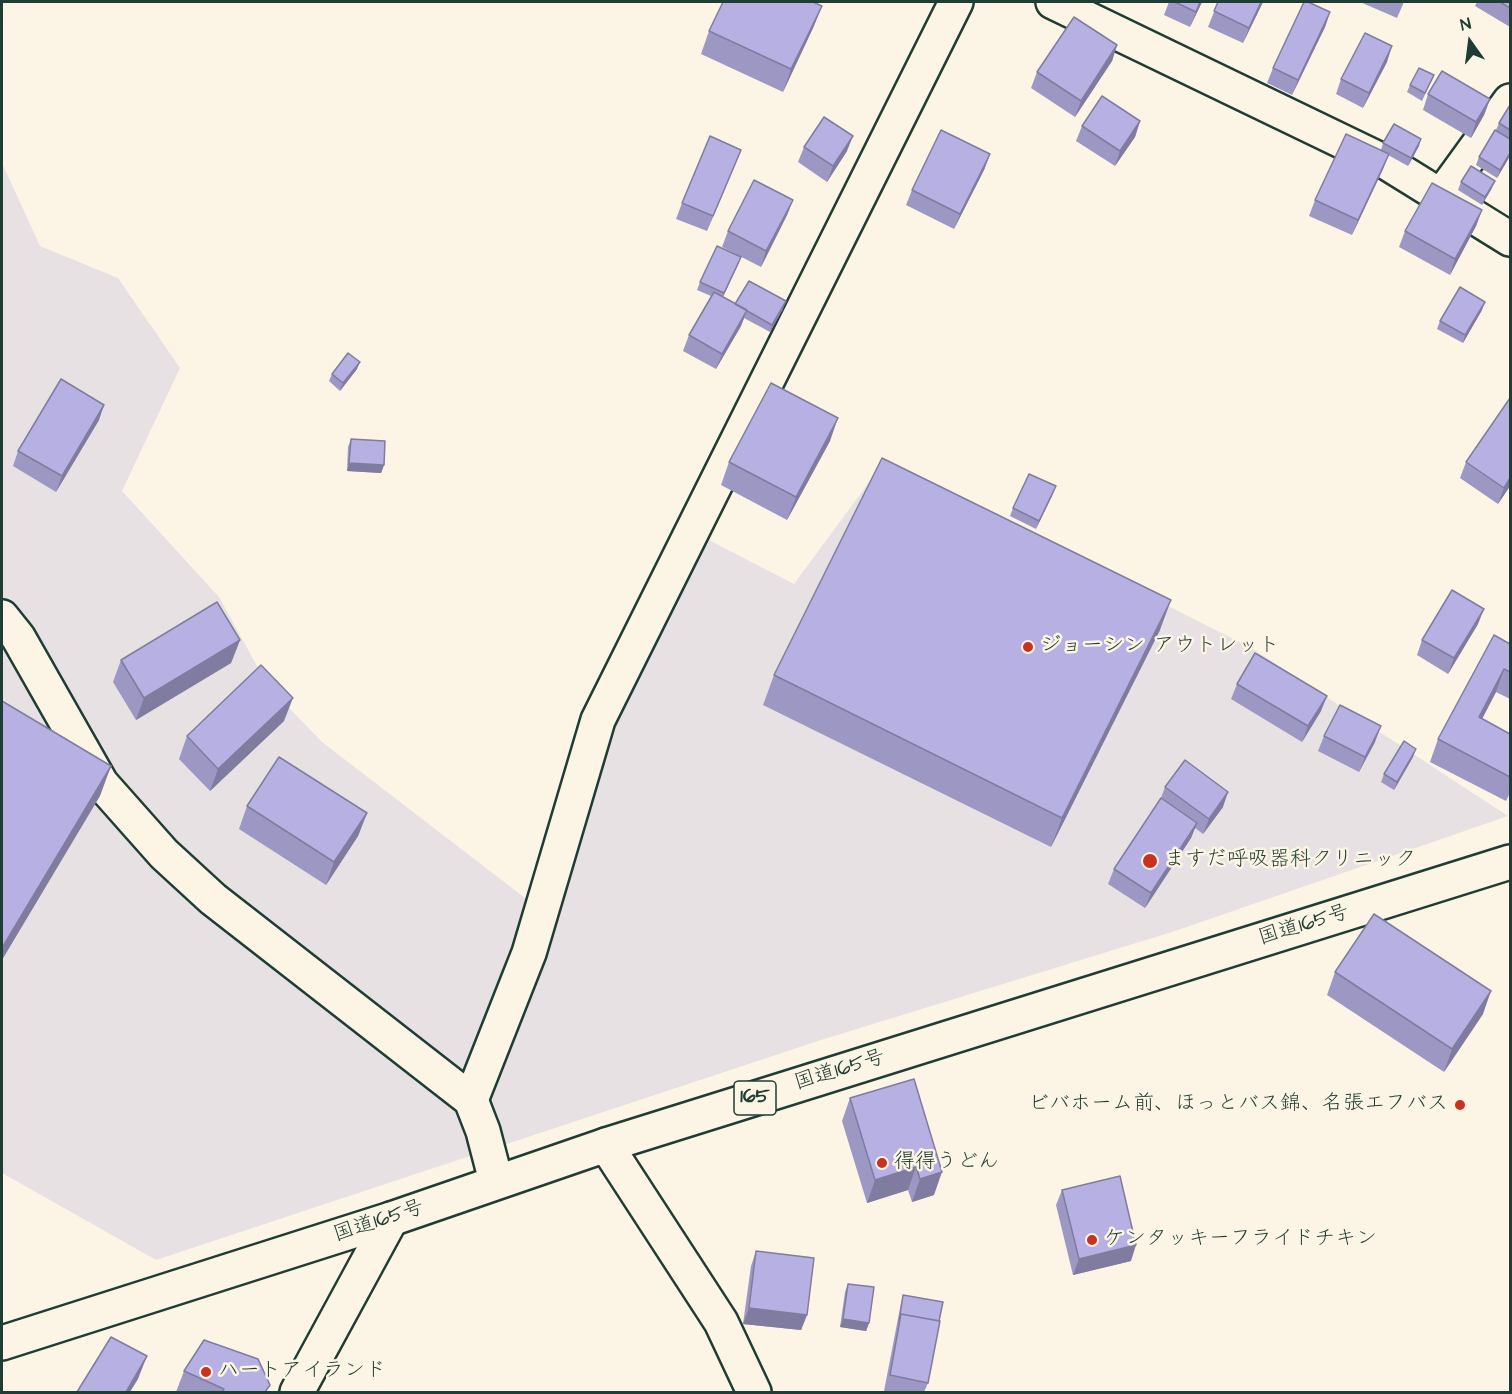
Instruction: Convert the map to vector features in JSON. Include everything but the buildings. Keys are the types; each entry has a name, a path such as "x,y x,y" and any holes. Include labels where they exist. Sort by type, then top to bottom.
{"main road":[{"path":"471,1100 529,953 598,720 956,2"},
{"path":"1053,2 1389,164 1510,239"},
{"path":"1441,196 1510,101"},
{"path":"2,617 18,637 101,783 164,854 213,898 471,1100 483,1131 496,1181"},
{"name":"国道165号","path":"2,1343 391,1219 606,1145 1510,862"},
{"path":"606,1145 722,1323 754,1392"},
{"path":"297,1392 391,1219"}],"shaded area":[{"path":"2,163 40,246 118,278 180,368 122,491 219,597 268,686 322,742 551,918 611,723 701,536 794,584 884,462 1253,649 1508,816 1175,931 818,1041 156,1260 2,1173"}],"place":[{"name":"ジョーシン アウトレット","path":"1028,647"},
{"name":"ますだ呼吸器科クリニック","path":"1150,861"},
{"name":"ビバホーム前、ほっとバス錦、名張エフバス","path":"1460,1105"},
{"name":"得得うどん","path":"882,1163"},
{"name":"ケンタッキーフライドチキン","path":"1092,1240"},
{"name":"ハートアイランド","path":"206,1372"}]}
